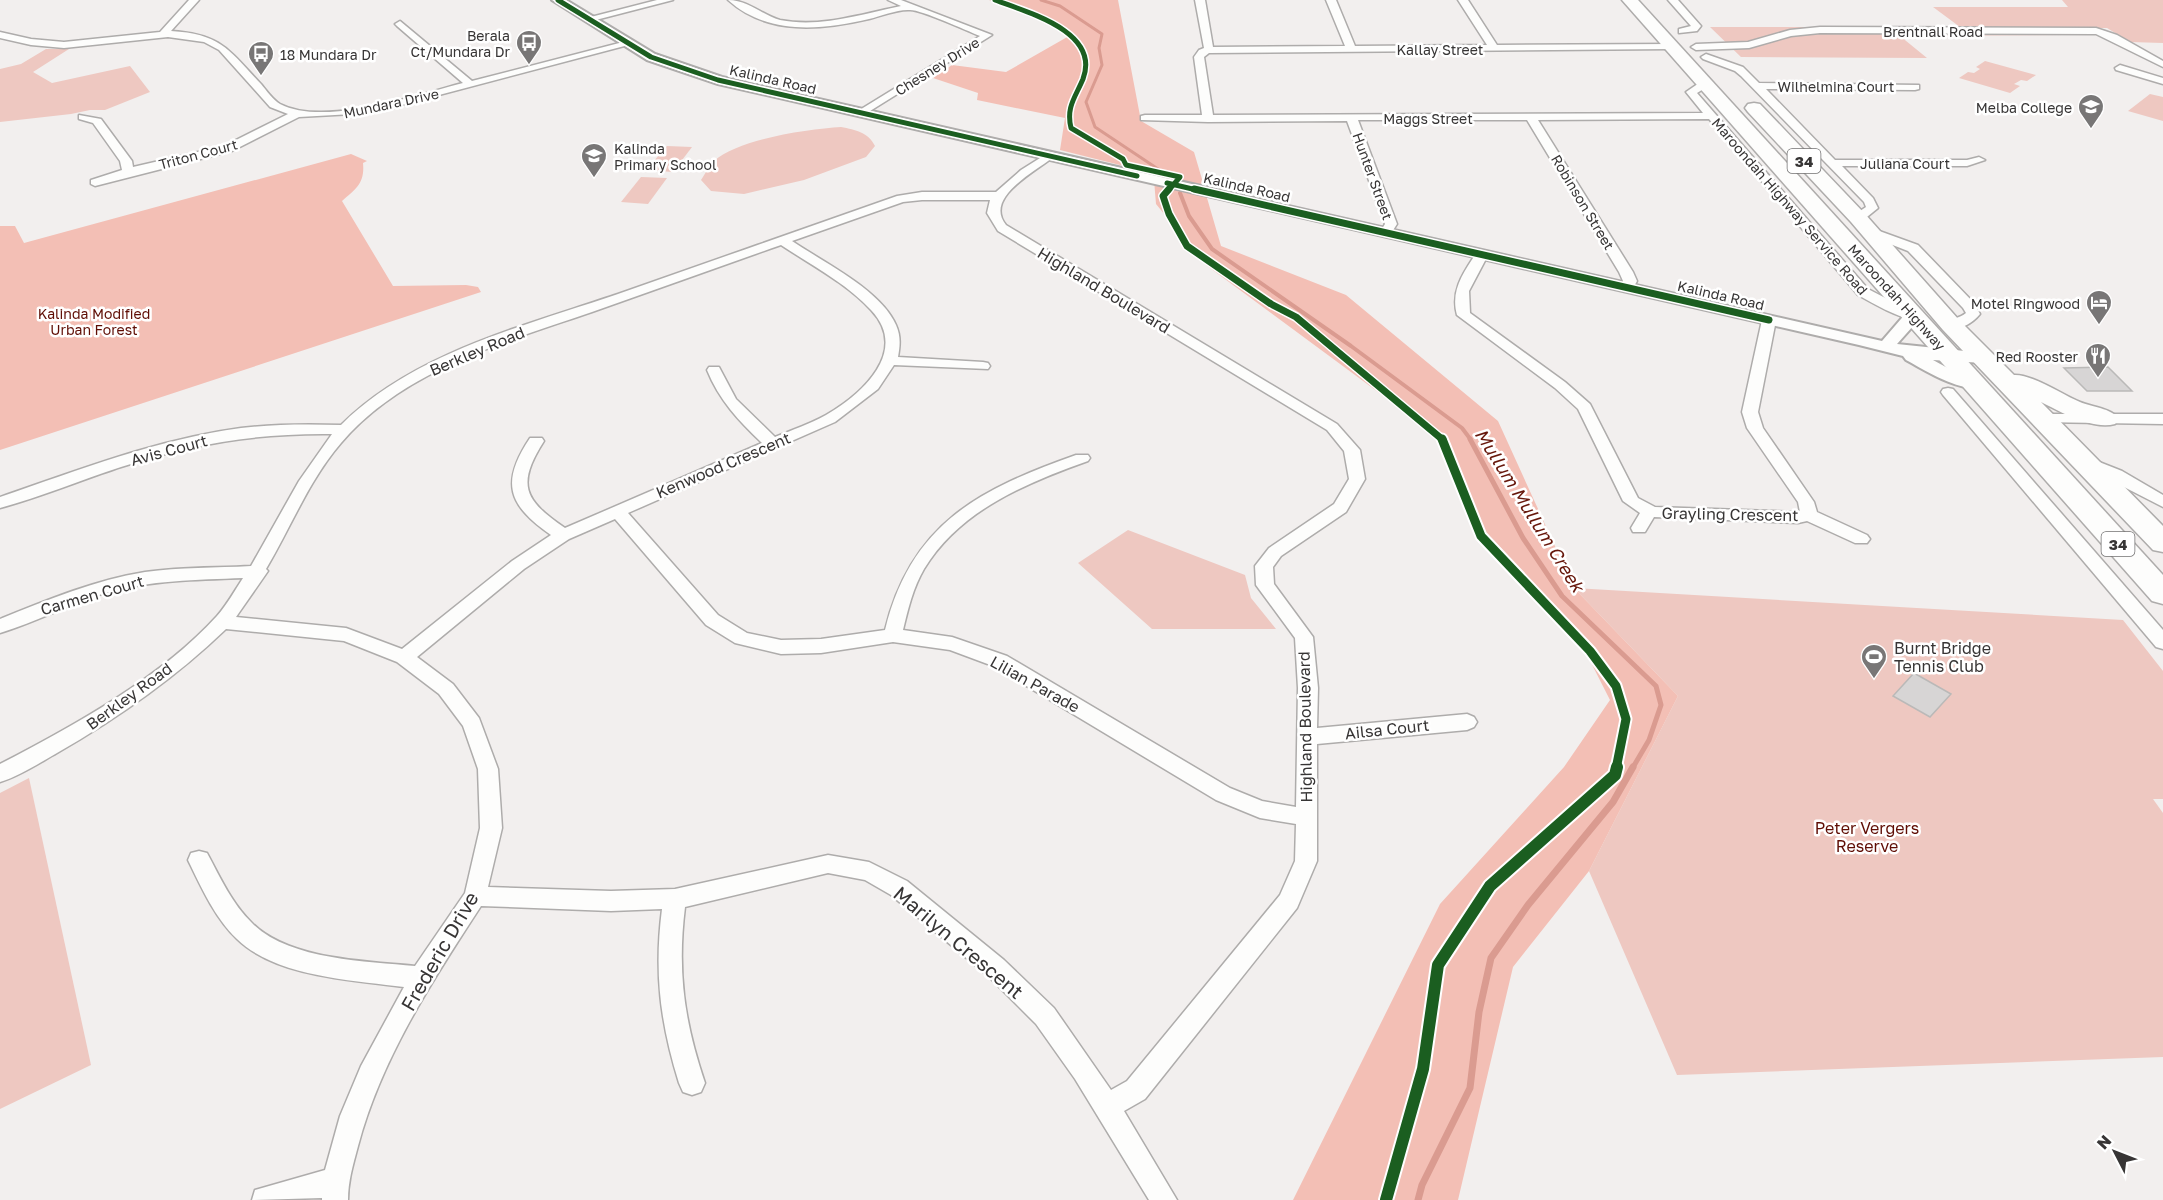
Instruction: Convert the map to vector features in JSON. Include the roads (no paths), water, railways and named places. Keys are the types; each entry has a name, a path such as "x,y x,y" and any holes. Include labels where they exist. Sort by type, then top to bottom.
{"highway":[{"name":"Maroondah Highway","path":"1637,2 1677,39 1706,83 2163,594"},
{"name":"Maroondah Highway","path":"1677,39 1701,52 1871,232 1951,325 2087,462 2163,543"},
{"path":"2003,376 2073,408 2111,419 2087,462"},
{"path":"2007,420 2044,419"}],"street":[{"path":"162,35 194,0"},
{"name":"Kalinda Road","path":"558,0 627,45 651,57 718,80 1864,341 1887,350 1907,353 1945,351"},
{"path":"588,19 668,0"},
{"path":"733,0 774,21 829,28 910,7"},
{"name":"Chesney Drive","path":"862,113 987,35 892,0"},
{"path":"1200,0 1209,50 1202,52 1199,57 1208,119"},
{"path":"1331,0 1351,49"},
{"path":"1463,0 1494,48"},
{"path":"1673,0 1696,26 1677,39"},
{"path":"400,24 471,85"},
{"name":"Brentnall Road","path":"1701,52 1749,45 1790,33 1820,30 2096,31 2108,34 2163,64"},
{"name":"Mundara Drive","path":"0,35 33,43 64,45 162,35 192,36 215,42 274,105 297,114 355,113 627,45"},
{"name":"Kallay Street","path":"1209,50 1494,48 1677,39"},
{"path":"1701,52 1739,69 1869,201 1872,208 1858,218"},
{"path":"2120,68 2163,81"},
{"name":"Maroondah Highway Service Road","path":"1706,83 1691,92 1863,291 1891,308 1913,316"},
{"name":"Wilhelmina Court","path":"1757,86 1915,87"},
{"name":"Triton Court","path":"95,182 128,170 219,151 242,143 297,114"},
{"name":"Maggs Street","path":"1146,118 1710,116"},
{"path":"83,117 97,122 126,161 128,170"},
{"name":"Robinson Street","path":"1531,117 1626,272 1630,281 1627,287"},
{"name":"Hunter Street","path":"1352,119 1391,224 1386,232"},
{"path":"998,196 1048,156"},
{"name":"Juliana Court","path":"1832,163 1967,163 1979,160"},
{"name":"Berkley Road","path":"0,774 77,733 118,706 165,672 222,622 258,571 317,464 344,430 396,389 469,351 910,197 998,196"},
{"name":"Highland Boulevard","path":"998,196 993,206 994,218 1002,228 1332,427 1352,450 1357,479 1340,508 1275,552 1264,566 1265,585 1304,637 1308,688 1306,861 1289,901 1136,1090 1107,1106"},
{"path":"1871,232 1913,248 1969,306 1973,314 1965,321 1951,325"},
{"path":"783,241 877,308 891,334 891,361 982,366"},
{"name":"Grayling Crescent","path":"1482,255 1462,287 1459,305 1464,315 1560,385 1585,407 1631,501 1650,511 1665,514 1798,518 1809,515 1861,539"},
{"path":"1890,342 1902,332 1913,316"},
{"name":"Grayling Crescent","path":"1769,320 1750,412 1755,429 1806,502 1809,515"},
{"name":"Kalinda Road","path":"1864,341 1980,353"},
{"path":"1907,353 1949,376 1974,383"},
{"name":"Kenwood Crescent","path":"404,657 518,565 563,535 830,418 850,406 880,378 891,361"},
{"path":"714,370 721,390 740,413 773,444"},
{"path":"1948,392 2163,642"},
{"path":"2044,419 2163,419"},
{"name":"Avis Court","path":"0,503 167,448 210,439 286,429 344,430"},
{"path":"536,441 522,463 518,485 529,509 563,535"},
{"path":"893,635 904,588 930,546 949,525 989,497 1014,484 1082,458"},
{"path":"2087,462 2116,475 2163,502"},
{"path":"2037,494 2073,495"},
{"name":"Lilian Parade","path":"617,511 712,620 742,638 781,647 821,646 893,635 952,644 999,661 1223,794 1260,809 1306,817"},
{"name":"Grayling Crescent","path":"1639,528 1650,511"},
{"name":"Carmen Court","path":"0,626 69,599 130,581 189,573 258,571"},
{"name":"Frederic Drive","path":"222,622 346,635 404,657 447,689 472,723 488,769 491,828 475,896 421,978 370,1075 353,1116 335,1190"},
{"name":"Ailsa Court","path":"1307,737 1467,722"},
{"path":"199,860 225,907 246,933 275,952 311,962 421,978"},
{"name":"Marilyn Crescent","path":"475,896 611,901 675,899 828,864 869,872 899,888 996,968 1045,1016 1084,1070 1164,1200"},
{"path":"675,899 668,945 669,999 677,1040 692,1083"},
{"path":"265,1200 335,1190"}],"waterway":[{"name":"Mullum Mullum Creek","path":"1041,0 1060,6 1102,34 1099,48 1102,65 1086,102 1095,127 1164,173"},
{"name":"Mullum Mullum Creek","path":"1180,193 1189,216 1212,249 1351,346 1462,428 1471,440"},
{"name":"Mullum Mullum Creek","path":"1470,439 1523,538 1562,596 1656,686 1661,705 1649,740 1632,769"},
{"name":"Mullum Mullum Creek","path":"1418,1200 1422,1185 1470,1088 1479,1012 1491,958 1528,905 1613,802 1633,767"}],"place":[{"name":"Berala Ct/Mundara Dr","path":"529,66"},
{"name":"18 Mundara Dr","path":"261,77"},
{"name":"Melba College","path":"2091,130"},
{"name":"Kalinda Primary School","path":"594,179"},
{"name":"Motel Ringwood","path":"2099,326"},
{"name":"Red Rooster","path":"2098,379"},
{"name":"Burnt Bridge Tennis Club","path":"1874,680"}],"park label":[{"name":"Kalinda Modified Urban Forest","path":"94,322"},
{"name":"Peter Vergers Reserve","path":"1867,837"}]}
